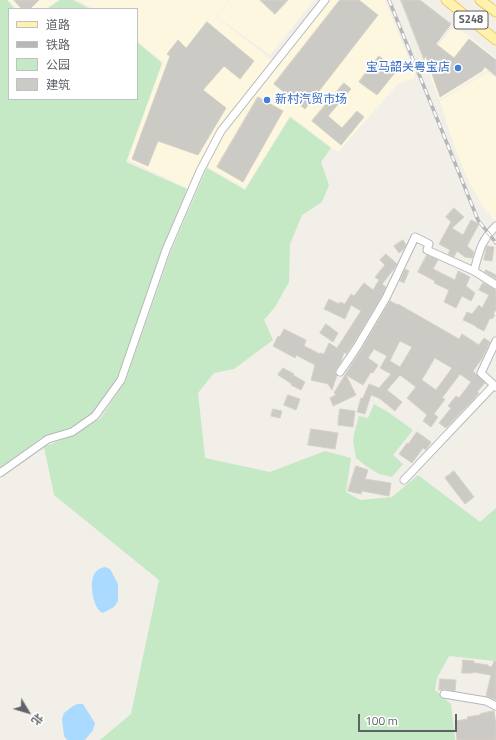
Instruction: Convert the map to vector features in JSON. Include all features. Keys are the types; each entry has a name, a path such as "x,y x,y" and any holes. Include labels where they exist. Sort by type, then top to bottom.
{"main road":[{"name":"S248","path":"446,0 496,40"},
{"name":"S248","path":"480,0 496,12"}],"street":[{"path":"0,473 48,439 72,432 95,416 122,380 166,250 200,172 221,131 325,0"},
{"path":"474,271 481,246 488,233 496,226"},
{"path":"340,372 357,347 386,298 415,237 429,244 427,250 474,271 496,285"},
{"path":"404,480 495,386 481,373 496,341"},
{"path":"444,694 486,701 496,706"}],"shaded area":[{"path":"9,0 58,0 46,8 16,8"},
{"name":"新村汽贸市场","path":"77,0 229,0 215,16 278,65 331,0 385,0 416,77 398,84 338,152 290,116 245,188 206,166 194,191 128,160 163,62 138,42 138,8 92,8"},
{"path":"230,0 314,0 270,55 216,16"},
{"name":"宝马韶关粤宝店","path":"455,25 496,58 496,60 488,70 439,100 425,61"},
{"path":"488,72 496,78 496,219 494,220 484,208 469,182 453,143 440,101"}],"green space":[{"path":"0,0 7,0 14,8 8,8 8,100 138,100 138,43 162,63 126,162 187,189 119,378 92,413 70,430 41,438 0,468"},
{"path":"60,0 73,0 88,8 48,8"},
{"path":"290,117 331,148 321,162 329,185 322,202 302,215 290,244 289,282 275,307 264,320 273,340 234,369 214,373 198,393 205,458 270,472 325,451 351,458 346,492 360,500 392,497 418,475 480,522 496,508 496,660 449,656 437,678 435,690 451,704 455,740 100,740 131,714 159,580 54,495 44,447 72,435 100,419 125,382 171,251 207,168 245,190"},
{"path":"374,404 413,430 393,455 403,464 392,477 379,474 356,458 353,441 359,416 368,418"}],"water":[{"path":"105,567 110,569 118,584 118,601 114,607 103,613 98,610 92,593 92,580 96,571"},
{"path":"77,704 83,704 95,723 93,730 85,740 67,740 64,736 62,719 64,713"}],"building":[{"path":"14,0 39,0 31,8 21,8"},
{"path":"260,0 288,0 275,14"},
{"path":"340,0 359,0 378,15 305,109 274,84"},
{"path":"401,0 420,0 451,24 436,44 454,58 469,39 496,60 496,76 485,67 482,71 440,97 426,56 424,59"},
{"path":"207,22 254,61 240,79 224,66 203,90 226,108 198,155 158,141 148,166 132,159 170,56 167,54 178,40 186,48"},
{"path":"379,56 397,70 377,95 359,82"},
{"path":"344,83 351,89 328,116 342,128 357,111 364,117 341,145 312,121"},
{"path":"258,97 283,111 243,182 217,167"},
{"path":"454,208 464,217 452,228 463,235 471,220 479,224 467,246 474,252 472,258 465,257 457,251 454,257 448,254 450,250 439,244 451,222 446,217"},
{"path":"403,240 406,245 399,253 394,246"},
{"path":"487,246 494,247 492,261 484,260"},
{"path":"386,254 397,264 382,284 386,287 382,296 353,344 346,354 344,352 341,362 335,371 337,375 332,390 328,384 311,380 315,365 296,355 295,358 273,346 278,336 280,337 284,329 306,340 304,346 320,354 324,354 329,343 337,348 361,311 351,305 345,319 324,309 329,299 339,304 340,302 345,304 351,294 354,296 364,283 373,290 379,280 375,277 385,265 380,260"},
{"path":"427,255 438,260 433,269 455,280 458,271 470,277 466,286 475,293 471,301 462,296 456,308 444,302 449,290 434,283 435,281 418,272"},
{"path":"405,269 409,271 404,283 400,281"},
{"path":"486,270 496,275 496,279 485,272"},
{"path":"483,283 496,290 496,310 493,314 495,315 492,319 490,318 484,331 463,320 467,312 472,314 479,305 482,308 489,295 479,290"},
{"path":"390,301 398,304 459,339 462,334 479,345 484,338 490,342 481,360 473,371 485,383 477,392 479,393 446,428 439,423 451,408 448,406 456,396 459,398 471,382 460,374 442,398 445,399 434,414 438,417 431,427 423,421 427,415 407,398 416,387 400,375 387,390 402,402 395,411 379,398 371,395 365,414 357,412 361,398 363,398 369,384 379,388 391,374 380,368 387,356 374,349 368,358 378,365 373,373 371,372 363,385 346,375 356,395 333,406 330,398 336,395 334,393","holes":["400,341 412,347 400,367 390,361","435,358 452,368 436,390 422,380"]},
{"path":"326,324 338,333 333,342 320,333"},
{"path":"283,368 305,382 301,390 291,385 292,384 278,375"},
{"path":"288,395 300,399 296,410 284,405"},
{"path":"273,409 282,411 280,418 271,416"},
{"path":"340,409 355,411 353,427 338,425"},
{"path":"311,429 338,433 335,449 308,445"},
{"path":"417,432 431,442 426,450 423,448 412,463 399,454"},
{"path":"356,466 368,470 365,479 391,483 389,496 362,491 361,494 348,491"},
{"path":"454,471 474,497 465,504 445,478"},
{"path":"463,660 474,661 474,663 492,667 494,661 496,661 496,700 486,696 491,675 473,672 462,673"},
{"path":"440,679 456,680 455,691 444,689 439,690"},
{"path":"494,711 496,740 457,740 455,721 468,719 467,717"}],"railway":[{"path":"389,0 478,220 496,243"}],"place":[{"name":"宝马韶关粤宝店","path":"458,68"},
{"name":"新村汽贸市场","path":"267,100"}]}
